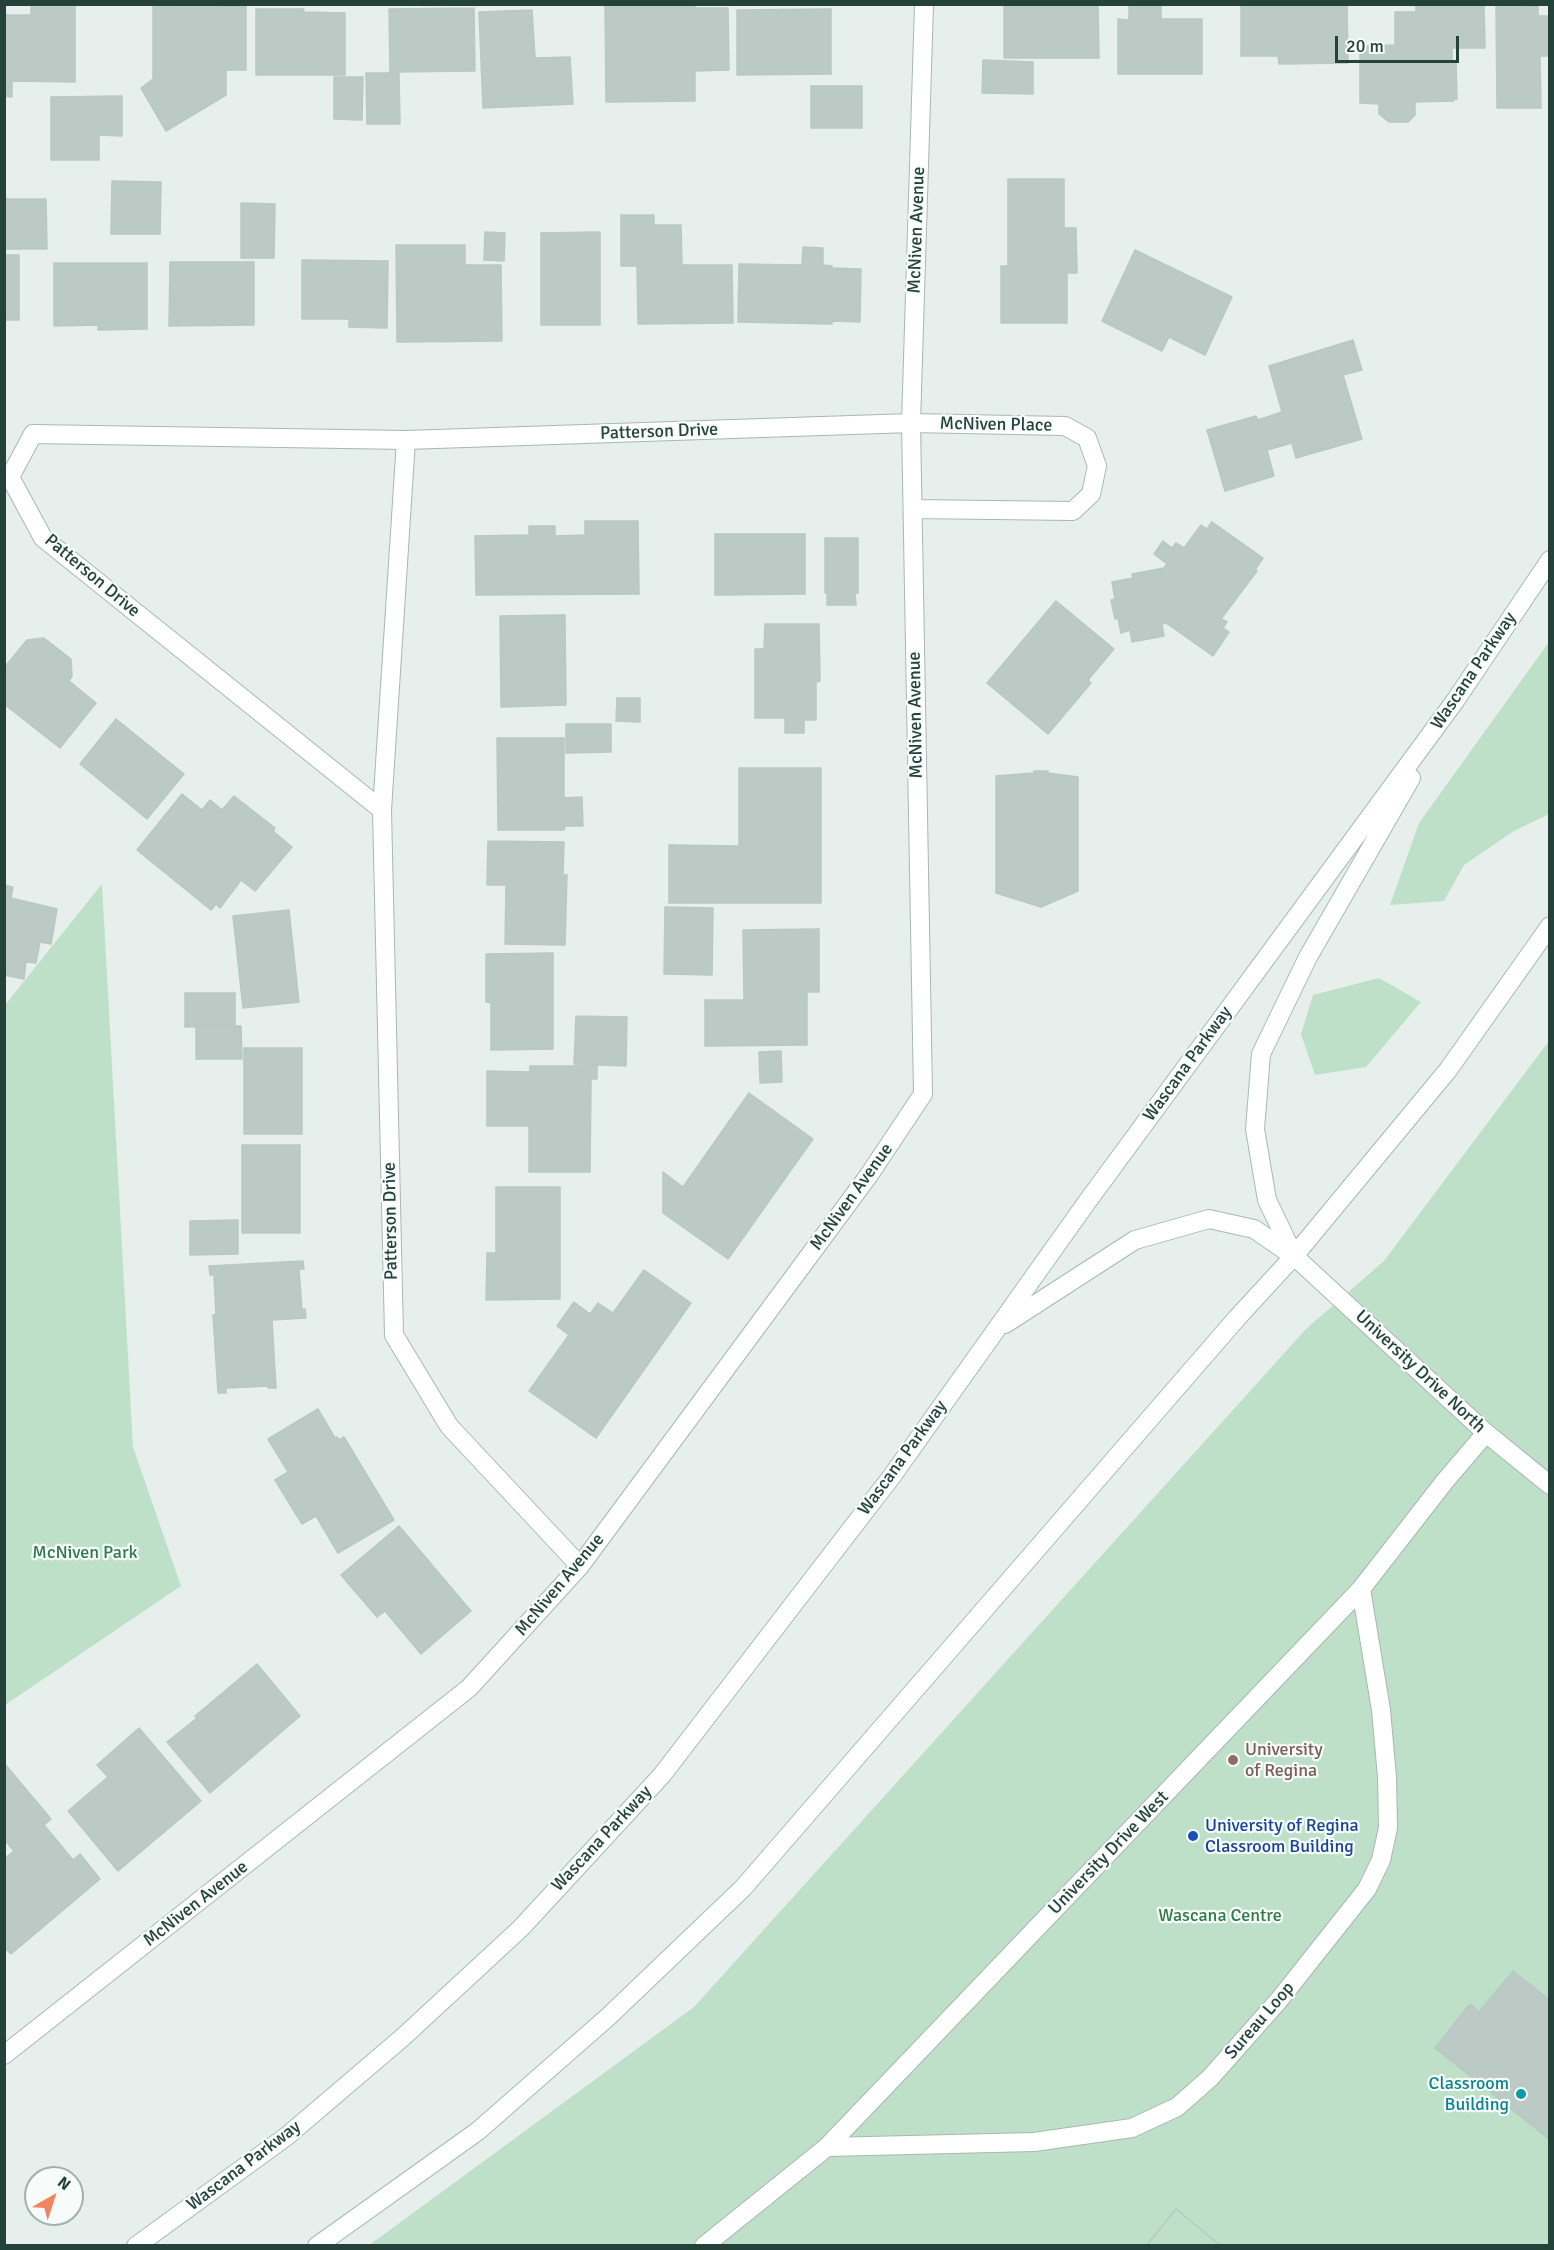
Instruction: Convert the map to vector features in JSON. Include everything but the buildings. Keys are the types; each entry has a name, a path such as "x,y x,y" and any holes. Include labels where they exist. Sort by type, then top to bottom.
{"street":[{"name":"McNiven Avenue","path":"4,2055 469,1688 580,1566 869,1175 923,1094 911,423 924,4"},
{"name":"Patterson Drive","path":"382,810 43,538 10,477 33,434 406,440 911,423"},
{"name":"McNiven Place","path":"911,423 1065,426 1087,438 1097,466 1091,494 1073,511 913,509"},
{"name":"Patterson Drive","path":"406,440 382,810 394,1335 449,1426 580,1566"},
{"name":"Wascana Parkway","path":"136,2246 287,2136 402,2038 529,1919 662,1775 892,1476 1094,1193 1455,701 1550,560"},
{"path":"1294,1256 1266,1200 1255,1129 1261,1054 1308,957 1455,701"},
{"path":"317,2246 478,2131 608,2017 742,1888 1229,1327 1294,1256 1448,1071 1550,926"},
{"path":"997,1329 1135,1240 1209,1219 1254,1229 1294,1256"},
{"name":"University Drive North","path":"1294,1256 1486,1434 1550,1485"},
{"name":"University Drive West","path":"704,2246 827,2147 1361,1589 1486,1434"},
{"name":"Sureau Loop","path":"827,2147 1034,2142 1132,2128 1178,2107 1210,2078 1279,2000 1367,1889 1382,1860 1388,1828 1382,1710 1361,1589"}],"green space":[{"path":"1549,642 1549,814 1514,831 1464,865 1444,901 1390,905 1419,823"},
{"name":"McNiven Park","path":"102,884 133,1447 181,1586 5,1705 5,1005"},
{"path":"1379,978 1421,1002 1366,1067 1315,1075 1301,1034 1313,995"},
{"name":"Wascana Centre","path":"1549,1041 1549,2245 368,2246 694,2007 1306,1329 1384,1261"}],"place":[{"name":"University of Regina","path":"1233,1760"},
{"name":"University of Regina Classroom Building","path":"1193,1836"},
{"name":"Classroom Building","path":"1521,2094"}]}
